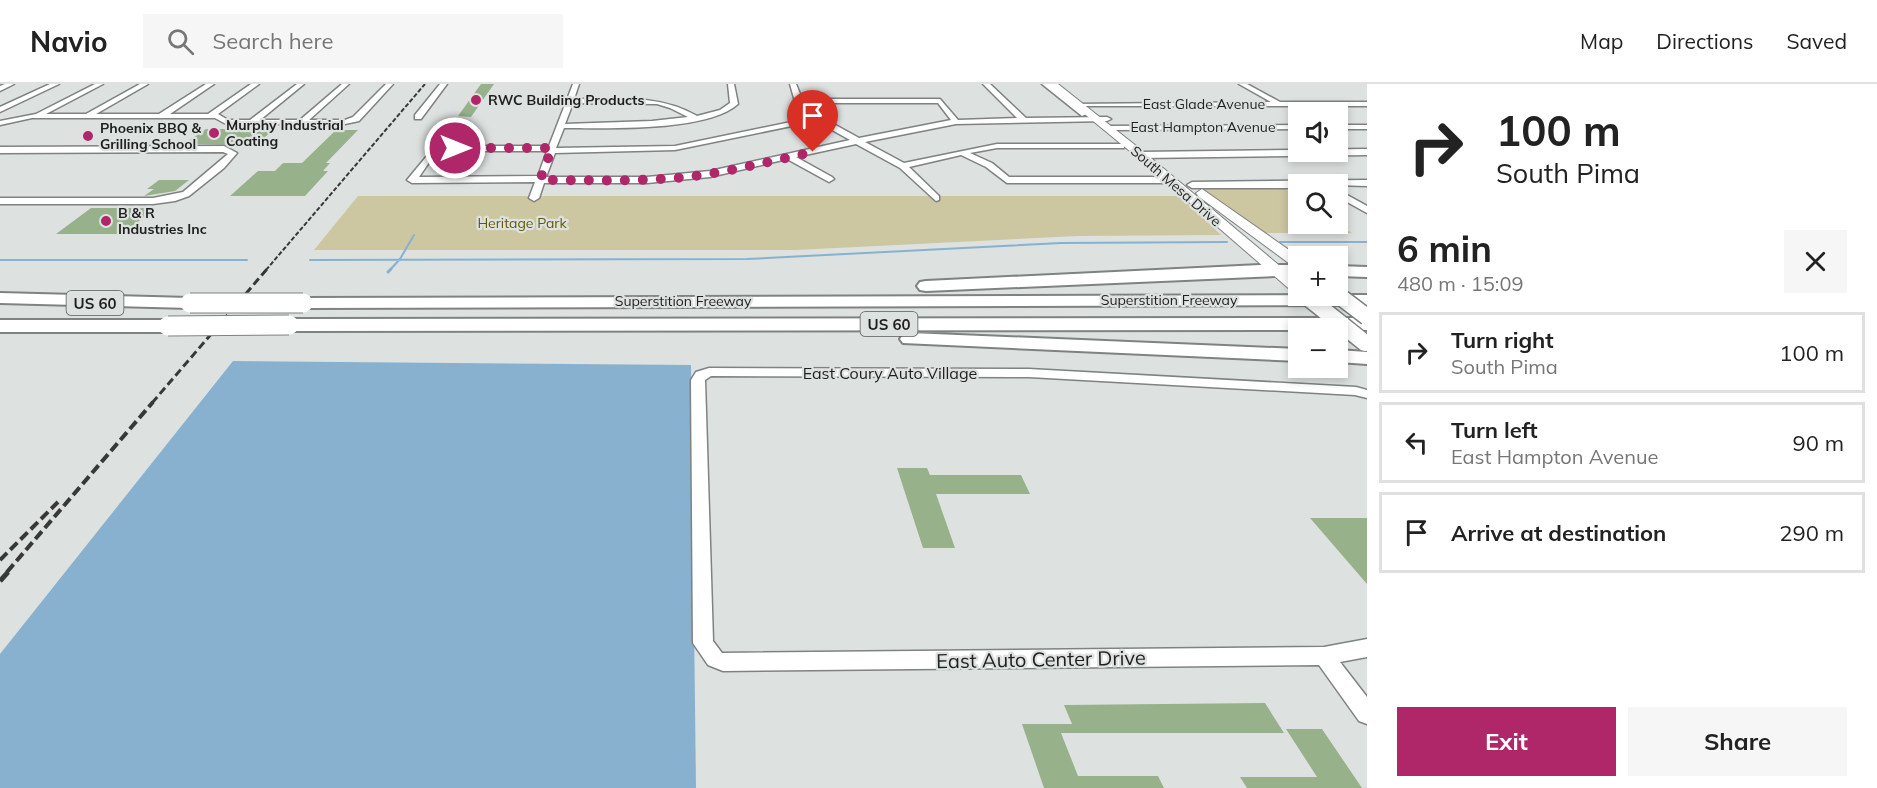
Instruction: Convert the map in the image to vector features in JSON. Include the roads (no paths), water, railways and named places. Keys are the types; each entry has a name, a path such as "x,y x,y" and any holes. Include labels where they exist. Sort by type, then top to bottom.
{"highway":[{"path":"603,301 1274,270 1288,277"},
{"path":"1348,271 1367,272"},
{"path":"0,298 190,303"},
{"name":"Superstition Freeway","path":"0,303 1367,300"},
{"name":"Superstition Freeway","path":"0,326 1367,324"},
{"path":"411,325 894,338 1288,355"},
{"path":"1348,353 1366,348"}],"main road":[{"name":"South Mesa Drive","path":"1052,84 1082,104"},
{"name":"South Mesa Drive","path":"1061,84 1102,123 1192,185 1288,256"},
{"name":"South Mesa Drive","path":"1147,155 1165,179 1274,270"},
{"path":"1348,303 1367,317"},
{"path":"1318,306 1366,348"}],"street":[{"path":"0,89 11,84"},
{"path":"0,110 56,84"},
{"path":"37,116 100,84"},
{"path":"87,116 145,84"},
{"path":"161,116 211,84"},
{"path":"210,116 256,84"},
{"path":"252,122 301,84"},
{"path":"302,122 346,84"},
{"path":"0,123 37,116 217,116 226,122 351,121 390,84"},
{"path":"418,117 444,84"},
{"path":"534,198 576,84"},
{"path":"560,126 640,125 694,117 731,108 734,102 731,84"},
{"path":"793,84 802,109 815,119 903,166 936,198"},
{"path":"986,84 1024,121"},
{"name":"South Mesa Drive","path":"1045,84 1102,123 1121,146 1165,179"},
{"path":"1242,84 1280,104"},
{"path":"569,101 657,102 673,106 694,117"},
{"path":"799,101 940,101 956,122"},
{"name":"East Glade Avenue","path":"1082,104 1367,104"},
{"path":"435,149 637,150 675,148 815,119"},
{"name":"East Hampton Avenue","path":"435,149 412,180 647,180 714,176 907,130 956,122 1024,121 1288,127"},
{"path":"898,125 907,130"},
{"path":"1348,127 1367,127"},
{"path":"435,149 446,138"},
{"path":"903,166 962,152 1010,146 1121,146"},
{"path":"0,150 231,150 233,155 192,190 175,198 153,201 0,201"},
{"path":"962,152 989,165 1007,180 1165,179"},
{"path":"1147,155 1367,152"},
{"path":"789,157 829,179"},
{"path":"1348,183 1367,183"},
{"path":"1192,185 1288,184"},
{"path":"1348,199 1367,210"},
{"name":"East Coury Auto Village","path":"714,659 702,643 698,380 701,375 709,372 1029,373 1356,391 1367,394"},
{"name":"East Auto Center Drive","path":"714,659 723,662 1324,656 1367,648"},
{"path":"1324,656 1367,714"}],"water":[{"path":"233,361 691,365 696,788 0,788 0,654"}],"waterway":[{"path":"399,260 414,235"},
{"path":"399,260 747,259 1061,243 1227,242"},
{"path":"1280,242 1367,242"},
{"path":"0,260 247,260"},
{"path":"310,260 399,260"},
{"path":"390,270 399,260"}],"railway":[{"path":"266,270 425,84"},
{"path":"152,403 267,269"},
{"path":"7,572 153,402"},
{"path":"0,560 58,502"},
{"path":"0,581 9,571"}],"place":[{"name":"RWC Building Products","path":"476,100"},
{"name":"Murphy Industrial Coating","path":"214,133"},
{"name":"Phoenix BBQ & Grilling School","path":"88,136"},
{"name":"B & R Industries Inc","path":"106,221"}],"park label":[{"name":"Heritage Park","path":"522,223"}]}
